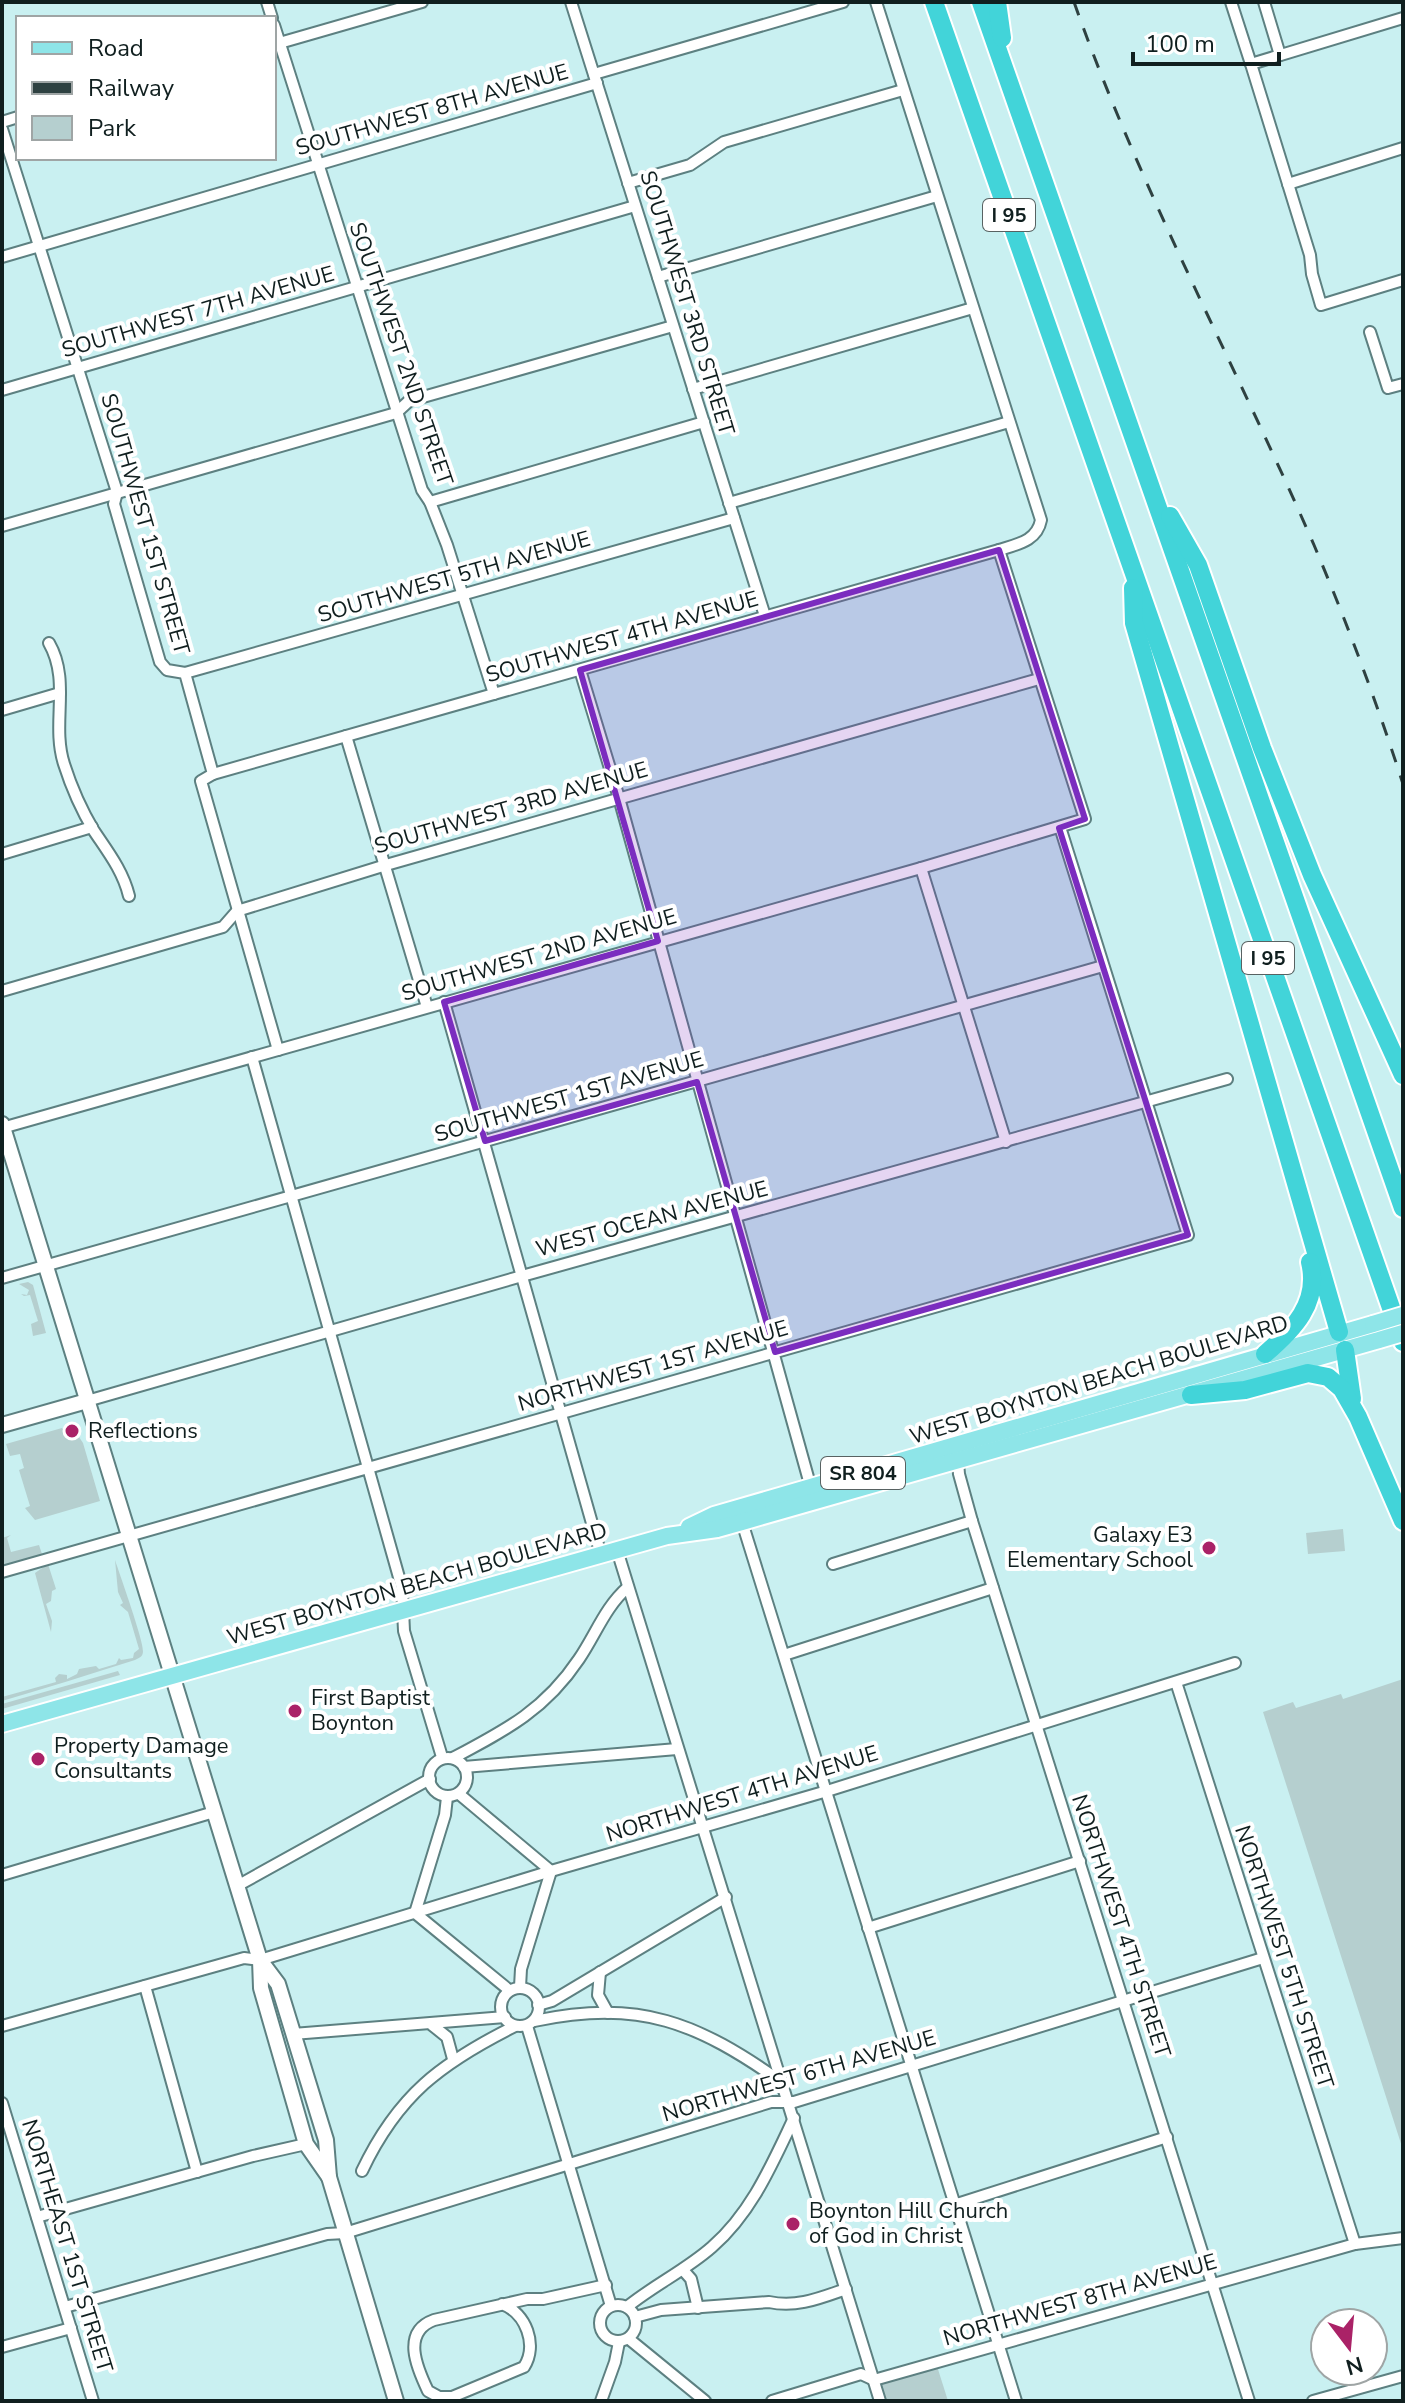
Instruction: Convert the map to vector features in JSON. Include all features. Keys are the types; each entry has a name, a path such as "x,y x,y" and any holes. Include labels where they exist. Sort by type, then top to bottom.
{"highway":[{"name":"I 95","path":"934,2 1403,1342"},
{"name":"I 95","path":"981,2 1403,1208"},
{"path":"997,2 1007,77"},
{"path":"1147,476 1198,565 1298,843 1353,971 1403,1075"},
{"path":"1133,573 1134,623 1342,1341 1350,1390 1358,1417 1403,1521"},
{"path":"1265,1354 1294,1327 1310,1295 1312,1272 1301,1205"},
{"path":"1191,1395 1245,1390 1303,1373 1318,1373 1338,1384 1358,1417"}],"main road":[{"name":"WEST BOYNTON BEACH BOULEVARD","path":"1376,1332 1403,1315"},
{"name":"WEST BOYNTON BEACH BOULEVARD","path":"173,1675 609,1552 672,1535 717,1529 958,1462 1191,1395 1342,1341 1376,1332 1403,1333"},
{"name":"WEST BOYNTON BEACH BOULEVARD","path":"672,1535 714,1515 1265,1354 1342,1341"},
{"path":"958,1462 970,1451 1023,1435 1055,1416"},
{"name":"SR 804","path":"2,1724 173,1675"}],"street":[{"path":"277,44 422,2"},
{"name":"SOUTHWEST 3RD STREET","path":"571,2 765,616"},
{"name":"SOUTHWEST 8TH AVENUE","path":"2,257 318,165 843,2"},
{"path":"729,503 1009,422 876,2"},
{"path":"1231,2 1310,255 1321,305 1403,280"},
{"path":"1264,2 1280,55"},
{"path":"1251,64 1403,18"},
{"name":"SOUTHWEST 2ND STREET","path":"277,44 396,413 422,490 447,545 494,694"},
{"path":"628,183 690,165 724,142 903,90"},
{"name":"SOUTHWEST 1ST STREET","path":"2,129 117,492 114,504 160,662 167,670 185,673 213,774 201,781 278,1050"},
{"path":"1288,184 1403,148"},
{"path":"658,277 937,196"},
{"name":"SOUTHWEST 7TH AVENUE","path":"2,390 635,206"},
{"path":"693,389 973,308"},
{"path":"2,526 396,413 409,401 673,326"},
{"path":"1370,332 1388,388 1403,384"},
{"path":"430,502 704,422"},
{"name":"SOUTHWEST 4TH AVENUE","path":"213,774 1029,540 1039,531 1041,520 1009,422"},
{"name":"SOUTHWEST 5TH AVENUE","path":"185,673 734,518"},
{"path":"999,550 1039,679"},
{"path":"49,643 59,666 63,761 92,827 121,871 129,896"},
{"path":"580,670 619,798 811,1488"},
{"name":"SOUTHWEST 3RD AVENUE","path":"2,991 223,927 237,911 386,865 1039,679"},
{"name":"SOUTHWEST 2ND AVENUE","path":"2,1127 1085,819 1039,679"},
{"path":"2,710 60,693"},
{"path":"346,736 427,1007"},
{"path":"2,854 92,827"},
{"path":"1060,827 1145,1102"},
{"path":"921,868 1006,1142"},
{"name":"SOUTHWEST 1ST AVENUE","path":"2,1278 1103,966"},
{"path":"444,1002 561,1413 609,1552 628,1587 880,2401"},
{"path":"252,1057 402,1588 404,1631 447,1758 464,1767 677,1749"},
{"name":"WEST OCEAN AVENUE","path":"87,1401 1227,1079"},
{"name":"NORTHWEST 1ST AVENUE","path":"2,1572 1188,1235 1145,1102"},
{"path":"2,1127 260,1960 261,1988 306,2144 329,2177"},
{"path":"2,1425 87,1401"},
{"name":"NORTHWEST 4TH STREET","path":"958,1462 972,1521 1249,2401"},
{"path":"833,1564 972,1521"},
{"path":"742,1522 1016,2401"},
{"path":"515,2026 505,2017 502,2001 514,1989 551,1871 453,1795 437,1791 430,1779 432,1766 534,1711 578,1660 612,1601 628,1587"},
{"path":"784,1655 993,1588"},
{"name":"NORTHWEST 4TH AVENUE","path":"2,2026 244,1958 260,1960 827,1791 1235,1663"},
{"name":"NORTHWEST 5TH STREET","path":"1176,1682 1355,2244"},
{"path":"464,1767 466,1783 453,1795 445,1815 415,1913 514,1989 534,1994 538,2005 530,2024 611,2306"},
{"path":"237,1886 430,1779"},
{"path":"2,1875 214,1812"},
{"path":"868,1928 1080,1861"},
{"path":"538,2005 552,2001 726,1897"},
{"name":"NORTHWEST 6TH AVENUE","path":"65,2307 327,2234 345,2233 771,2102 789,2103 1263,1958"},
{"path":"260,1960 278,1984 326,2140 329,2177 396,2401"},
{"path":"600,1972 598,1995 608,2013"},
{"path":"145,1986 197,2172"},
{"path":"362,2171 383,2132 405,2102 432,2075 453,2059 515,2026 579,2013 664,2020 699,2031 783,2083"},
{"path":"293,2034 505,2017"},
{"path":"432,2024 447,2037 453,2059"},
{"name":"NORTHEAST 1ST STREET","path":"2,2103 93,2401"},
{"path":"631,2312 715,2245 759,2191 794,2118"},
{"path":"954,2205 1167,2137"},
{"path":"37,2217 306,2144"},
{"name":"NORTHWEST 8TH AVENUE","path":"772,2401 861,2374 874,2380 1355,2244 1403,2238"},
{"path":"683,2270 691,2279 698,2308"},
{"path":"543,2299 529,2310 526,2327 530,2354 524,2367 452,2397 439,2397 428,2391 413,2345 420,2327 434,2320 502,2304 543,2299 606,2285"},
{"path":"705,2401 624,2340 608,2338 601,2325 603,2312 620,2304 631,2312 769,2302 785,2306 809,2302 846,2289"},
{"path":"502,2304 516,2311 526,2327"},
{"path":"601,2401 624,2340 635,2328 631,2312"},
{"path":"2,2347 71,2328"},
{"path":"1313,2401 1403,2376"}],"highlighted area":[{"path":"999,550 1085,819 1059,828 1188,1235 775,1352 697,1082 485,1141 444,1002 658,941 580,670"}],"green space":[{"path":"28,1282 33,1285 46,1333 33,1336 31,1324 38,1321 30,1295 24,1296 21,1294 27,1295 29,1290 19,1284"},
{"path":"62,1428 68,1438 79,1437 83,1443 100,1501 35,1520 25,1508 30,1506 19,1470 24,1468 20,1454 10,1456 6,1444"},
{"path":"1343,1529 1345,1551 1308,1554 1306,1533"},
{"path":"11,1535 7,1538 11,1552 39,1545 42,1554 2,1566 2,1538"},
{"path":"115,1560 140,1635 142,1656 2,1701 2,1697 56,1682 59,1674 67,1675 67,1679 77,1674 79,1669 96,1666 99,1669 116,1664 119,1658 133,1658 139,1649 128,1612 120,1605 123,1603 118,1592"},
{"path":"48,1564 56,1589 52,1591 51,1601 46,1604 52,1621 51,1632 35,1573"},
{"path":"118,1671 120,1675 2,1709 2,1704"},
{"path":"1403,1679 1403,2150 1263,1712 1293,1702 1296,1708 1341,1694 1343,1699"},
{"path":"937,2366 948,2401 886,2401 881,2383"}],"railway":[{"path":"1074,2 1158,208 1314,545 1361,663 1403,784"}],"place":[{"name":"Reflections","path":"72,1431"},
{"name":"Galaxy E3 Elementary School","path":"1209,1548"},
{"name":"First Baptist Boynton","path":"295,1711"},
{"name":"Property Damage Consultants","path":"38,1759"},
{"name":"Boynton Hill Church of God in Christ","path":"793,2224"}]}
